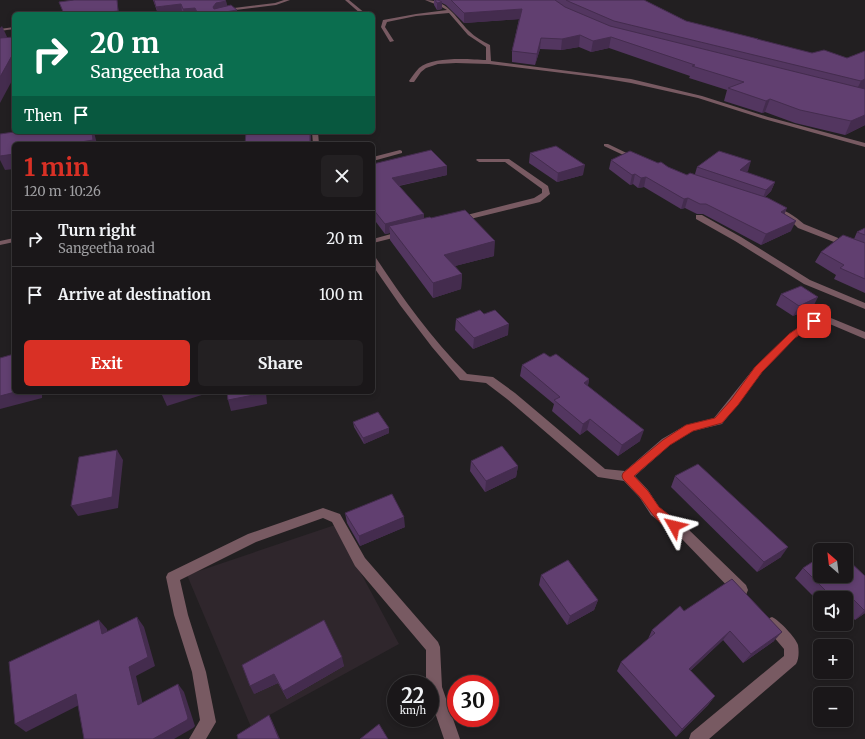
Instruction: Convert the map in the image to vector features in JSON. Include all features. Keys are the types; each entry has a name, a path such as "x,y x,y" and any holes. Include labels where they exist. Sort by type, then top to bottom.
{"street":[{"path":"220,12 276,4 288,0"},
{"path":"347,0 362,12"},
{"path":"427,0 442,4 451,11 469,33 488,46 489,62"},
{"path":"392,41 383,27 385,21 416,15 451,11"},
{"path":"0,30 12,28"},
{"path":"412,81 422,69 430,64 462,61 489,62 595,75 631,81 700,97 766,118 865,145"},
{"path":"606,145 644,162"},
{"path":"375,158 400,152"},
{"path":"448,222 537,200 546,194 546,188 507,160 479,160"},
{"path":"768,206 794,219 801,226 865,252"},
{"path":"699,217 808,282 865,306"},
{"path":"375,241 410,232"},
{"path":"0,243 12,240"},
{"path":"375,263 391,290 426,335 458,372 464,376 489,380 511,396 602,474 627,476 644,494 655,511 684,533 732,579 750,600"},
{"path":"627,476 666,442 690,428 718,421 759,369 792,336 814,321 826,319 865,336"},
{"path":"852,330 865,325"},
{"path":"197,739 208,722 199,672 181,615 173,577 252,538 323,513 336,518 360,562 433,647 434,687 452,739"},
{"path":"697,739 791,659 791,646 764,616"}],"shaded area":[{"path":"335,525 399,644 264,718 251,727 187,575"}],"building":[{"path":"74,0 117,0 118,11 63,12 59,2"},
{"path":"154,0 225,0 226,1 216,3 213,7 214,9 231,5 237,10 225,12 197,12 195,8 183,9 181,4 156,7"},
{"path":"435,0 438,0 442,2 437,3"},
{"path":"451,0 555,0 565,7 610,26 865,89 865,115 851,121 800,110 770,99 766,101 728,88 744,82 692,66 695,65 611,37 593,41 580,35 562,39 541,38 537,54 512,51 522,9 464,13"},
{"path":"566,0 644,0 686,21 812,53 824,50 847,58 865,51 865,79 861,81 614,21"},
{"path":"12,37 12,56 0,77 0,38"},
{"path":"12,132 12,134 92,134 93,140 80,142 12,142 12,154 0,156 0,134"},
{"path":"246,134 310,134 310,142 245,142"},
{"path":"556,146 585,165 558,173 530,153"},
{"path":"431,150 447,166 392,178 424,214 385,224 375,212 375,164"},
{"path":"630,151 658,163 661,162 668,167 687,175 690,173 768,198 787,208 781,212 796,221 766,234 706,204 700,204 688,198 684,199 646,177 641,178 635,174 632,175 611,160"},
{"path":"719,151 751,161 740,170 775,182 766,190 697,167"},
{"path":"465,210 495,241 444,255 462,274 433,283 389,226"},
{"path":"865,228 865,235 857,232"},
{"path":"843,235 865,243 865,279 840,268 844,265 821,252"},
{"path":"801,286 818,297 799,306 781,294"},
{"path":"480,310 484,314 495,310 509,324 474,338 456,319"},
{"path":"544,353 550,357 556,354 589,379 584,383 644,430 622,445 590,419 583,424 554,400 560,397 522,365"},
{"path":"12,355 12,393 0,396 0,358"},
{"path":"227,394 259,394 228,400"},
{"path":"378,412 389,428 363,438 353,422"},
{"path":"502,446 518,466 486,481 471,461"},
{"path":"117,450 112,497 71,506 79,457"},
{"path":"698,464 788,547 764,562 675,476"},
{"path":"392,494 404,517 359,536 345,513"},
{"path":"568,560 598,600 570,616 541,575"},
{"path":"813,562 813,578 803,568"},
{"path":"853,565 865,576 865,610 853,599 853,591 826,591 818,583 853,583"},
{"path":"732,579 782,632 751,654 730,631 689,669 715,696 682,729 621,662 655,633 652,630 680,606 684,611"},
{"path":"137,617 148,657 129,667 138,705 178,684 188,718 187,720 153,739 84,739 76,694 15,724 9,662 99,620 102,634"},
{"path":"324,620 342,657 283,691 274,674 250,686 242,665"},
{"path":"269,715 279,739 238,739 237,735"},
{"path":"379,724 388,739 360,739"}],"route":[{"path":"674,526 655,511 644,494 627,476 666,442 690,428 718,421 759,369 792,336 814,321"}]}
